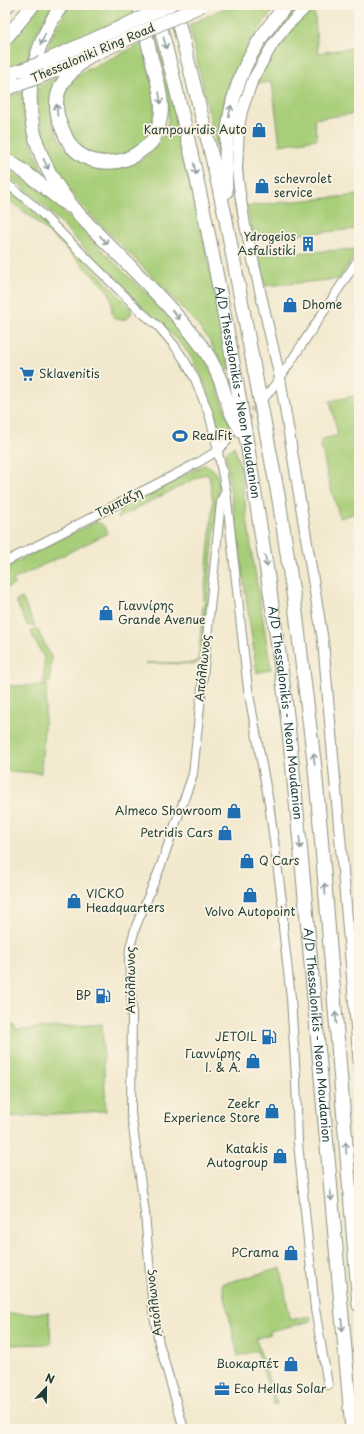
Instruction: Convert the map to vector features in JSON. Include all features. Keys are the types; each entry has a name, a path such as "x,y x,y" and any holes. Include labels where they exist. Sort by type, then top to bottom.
{"highway":[{"path":"5,39 33,5"},
{"path":"62,5 49,26 37,54 32,74 30,109 34,135 46,166 64,195 77,212 165,303 198,342 221,381 231,412 246,441"},
{"path":"89,56 70,72 59,89 56,108 58,118 71,146 85,156 106,163 129,159 148,146 155,137 161,115 158,83 139,5"},
{"name":"A/D Thessalonikis - Neon Moudanion","path":"155,5 174,77 201,193 236,376 274,614 296,799 312,965 352,1429"},
{"name":"Thessaloniki Ring Road","path":"5,76 42,63 169,5"},
{"name":"A/D Thessalonikis - Neon Moudanion","path":"174,5 212,156 226,220 278,500 298,629 315,769 357,1247 359,1305"},
{"name":"Thessaloniki Ring Road","path":"5,89 39,77 89,56 202,5"},
{"path":"226,220 225,152 228,118 232,101 245,66 261,36 287,5"},
{"path":"5,160 23,171 53,196 77,212"}],"street":[{"path":"5,12 11,5"},
{"path":"309,5 273,44 253,79 242,111 238,142 237,169 245,225 280,378 323,641 359,1066"},
{"path":"5,182 33,204 140,311 159,327 185,361 209,414 226,491 248,689 269,803 282,909 291,998 298,1143 315,1310 328,1385"},
{"path":"266,396 280,378 359,258"},
{"name":"Τομπάζη","path":"5,562 148,489 217,451 229,439"},
{"name":"Απόλλωνος","path":"184,1429 159,1343 153,1310 145,1213 131,1113 132,1006 129,960 130,947 136,926 160,868 192,774 221,502 226,491"}],"green space":[{"path":"40,5 53,5 33,40 27,61 5,70 5,47"},
{"path":"70,5 133,5 135,13 45,53 54,31"},
{"path":"143,5 148,5 182,141 230,369 227,372 209,340 195,322 75,198 56,170 44,140 38,109 37,87 64,74 54,97 52,116 59,139 62,144 72,152 100,168 122,168 143,158 160,141 168,120 168,105"},
{"path":"230,5 278,5 269,15 245,52 232,80 224,107 218,152 189,25"},
{"path":"295,5 303,5 278,31 238,120 242,233 235,195 231,154 236,112 247,78 263,47 283,18"},
{"path":"314,8 318,53 359,47 359,113 314,119 317,139 280,145 272,82 254,84 271,52 296,23"},
{"path":"144,43 156,100 154,119 147,138 130,152 112,158 92,155 76,145 67,125 64,106 65,96 69,86 76,77 84,71"},
{"path":"23,92 23,104 27,127 47,181 5,154 5,97"},
{"path":"5,166 48,196 134,282 176,320 209,365 230,423 230,429 222,431 218,430 211,400 199,372 189,354 47,209 27,190 5,174"},
{"path":"5,184 97,272 131,309 131,314 127,319 115,319 112,312 109,293 44,228 19,207 5,198"},
{"path":"359,195 359,229 254,238 246,206"},
{"path":"359,249 339,279 265,286 258,255"},
{"path":"359,395 359,512 340,518 329,482 320,440 338,435 330,401"},
{"path":"234,446 240,466 251,547 271,669 257,673 225,453"},
{"path":"204,465 214,470 219,485 202,658 196,664 145,663 193,663 198,661 213,502 209,475 204,474 118,518 121,509"},
{"path":"95,522 103,525 108,533 13,580 15,584 5,589 6,567"},
{"path":"22,598 35,626 27,625 16,601"},
{"path":"37,629 51,657 50,682 44,683 44,658 31,632"},
{"path":"47,685 41,773 5,771 5,686"},
{"path":"102,1024 106,1111 5,1117 5,1026 15,1025 15,1030"},
{"path":"281,1268 290,1320 310,1316 312,1321 270,1331 270,1334 256,1339 277,1404 274,1405 257,1351 238,1356 222,1284"},
{"path":"49,1313 51,1344 5,1345 5,1314"}],"tunnel":[{"path":"229,439 262,401"}],"place":[{"name":"Kampouridis Auto","path":"259,130"},
{"name":"schevrolet service","path":"262,186"},
{"name":"Ydrogeios Asfalistiki","path":"308,244"},
{"name":"Dhome","path":"290,305"},
{"name":"Sklavenitis","path":"27,374"},
{"name":"RealFit","path":"180,436"},
{"name":"Γιαννίρης Grande Avenue","path":"106,613"},
{"name":"Almeco Showroom","path":"234,811"},
{"name":"Petridis Cars","path":"225,833"},
{"name":"Q Cars","path":"247,861"},
{"name":"Volvo Autopoint","path":"250,895"},
{"name":"VICKO Headquarters","path":"74,901"},
{"name":"BP","path":"103,996"},
{"name":"JETOIL","path":"269,1037"},
{"name":"Γιαννίρης Ι. & Α.","path":"253,1061"},
{"name":"Zeekr Experience Store","path":"272,1111"},
{"name":"Katakis Autogroup","path":"280,1156"},
{"name":"PCrama","path":"291,1253"},
{"name":"Βιοκαρπέτ","path":"291,1364"},
{"name":"Eco Hellas Solar","path":"222,1389"}]}
